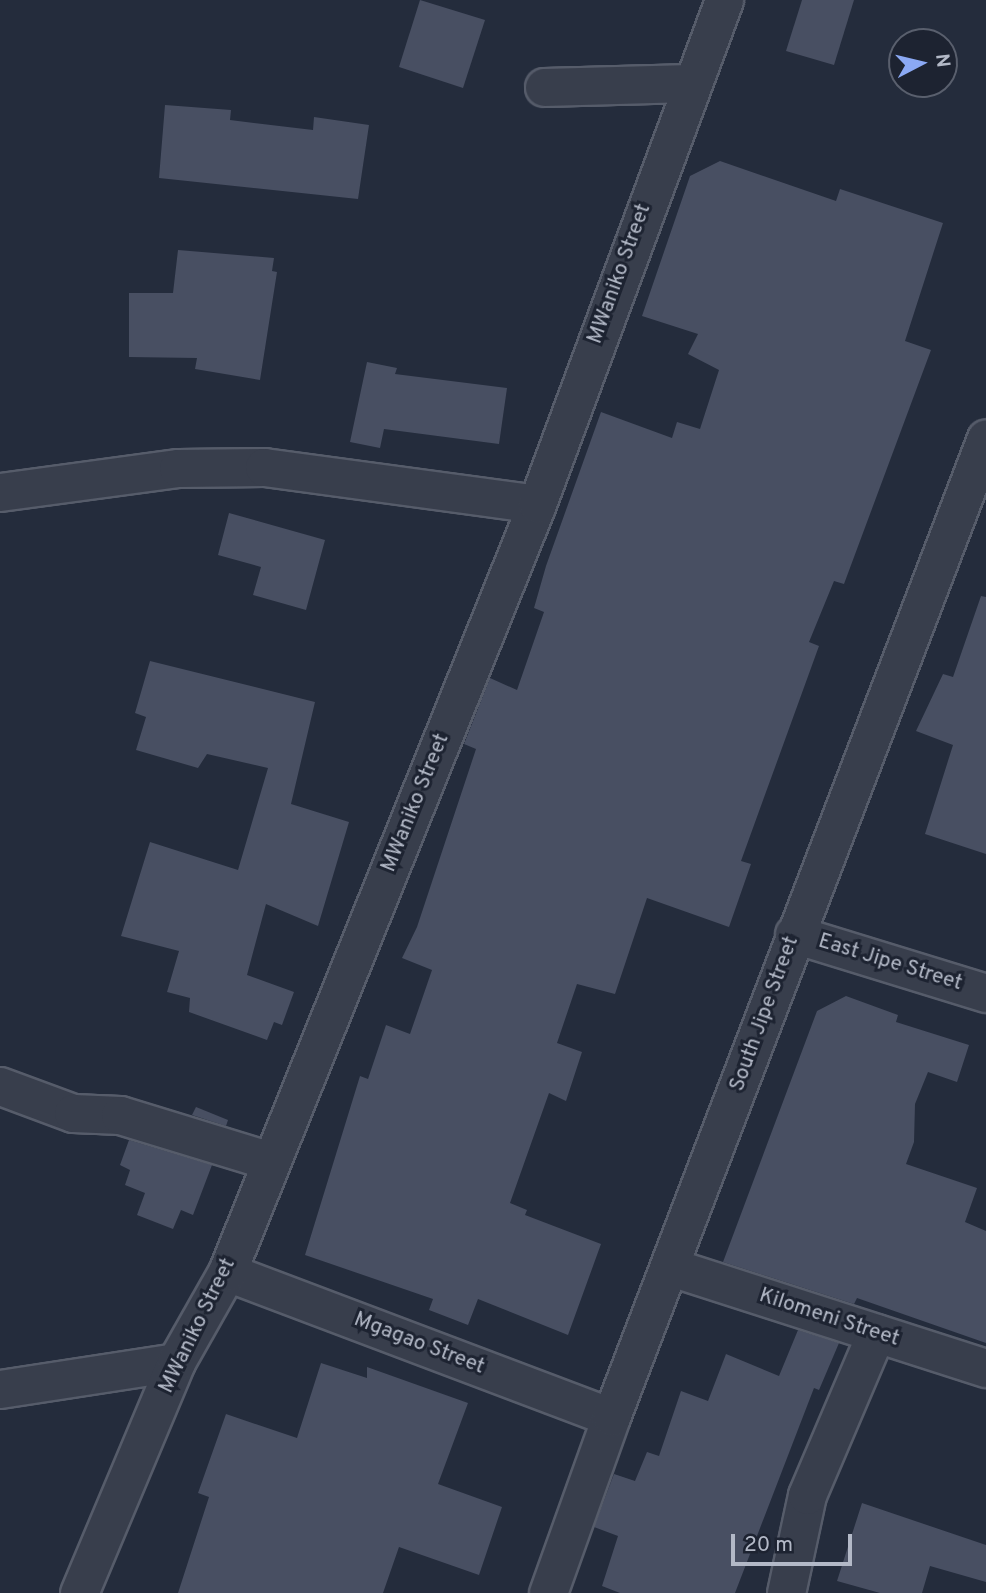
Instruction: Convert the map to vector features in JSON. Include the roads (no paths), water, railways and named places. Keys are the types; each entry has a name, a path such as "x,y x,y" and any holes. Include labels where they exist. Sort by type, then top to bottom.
{"street":[{"name":"MWaniko Street","path":"79,1593 176,1362 227,1272 537,504 689,83 724,0"},
{"path":"544,87 689,83"},
{"name":"South Jipe Street","path":"548,1593 611,1417 671,1267 794,934 986,438"},
{"path":"0,492 178,467 264,467 537,504"},
{"name":"East Jipe Street","path":"794,934 986,993"},
{"path":"0,1086 73,1113 120,1115 271,1161"},
{"name":"Kilomeni Street","path":"671,1267 986,1368"},
{"name":"Mgagao Street","path":"227,1272 611,1417"},
{"path":"786,1593 807,1495 876,1333"},
{"path":"0,1389 176,1362"}]}
